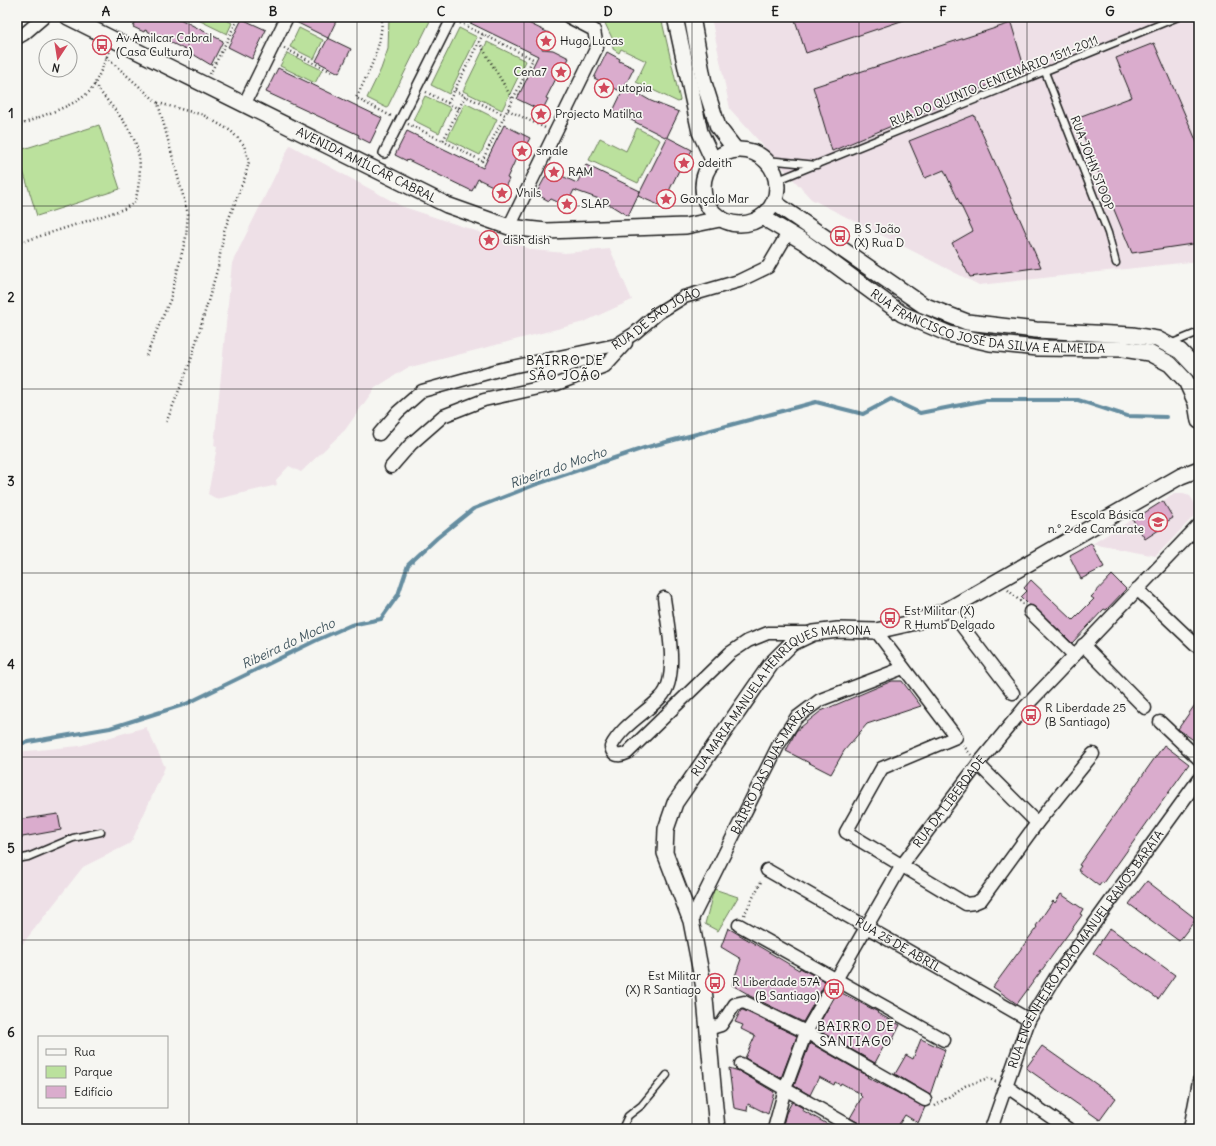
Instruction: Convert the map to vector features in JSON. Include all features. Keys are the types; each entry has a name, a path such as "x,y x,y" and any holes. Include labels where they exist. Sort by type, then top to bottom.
{"street":[{"path":"17,38 44,17"},
{"name":"AVENIDA AMÍLCAR CABRAL","path":"68,17 447,205 509,227 546,231 686,226 720,219"},
{"path":"244,105 287,17"},
{"path":"509,227 597,47 594,30 569,17"},
{"path":"675,17 700,132 713,160"},
{"path":"692,17 704,83 718,127 735,149"},
{"path":"384,153 451,18"},
{"path":"735,149 756,152 767,160 774,169 778,180 775,203 762,218 749,223 734,224 720,219 710,209 704,197 703,184 706,171 713,160 735,149"},
{"path":"686,226 697,210 703,191"},
{"name":"RUA FRANCISCO JOSÉ DA SILVA E ALMEIDA","path":"775,203 923,305 967,322 1036,330 1132,335 1157,339 1180,351 1199,371"},
{"name":"RUA FRANCISCO JOSÉ DA SILVA E ALMEIDA","path":"762,218 804,242 902,314 949,334 990,342 1038,348 1123,349 1149,353 1170,364 1186,381 1196,403 1199,421"},
{"name":"RUA DE SÃO JOÃO","path":"379,434 398,412 422,391 502,369 616,345 635,333 658,313 684,297 739,281 768,267 788,233"},
{"path":"391,467 411,444 443,416 484,400 558,384 605,366 635,333"},
{"name":"RUA MARIA MANUELA HENRIQUES MARONA","path":"717,1129 704,988 691,921 665,853 666,829 675,803 771,664 792,643 813,633 838,630 876,631 916,622 949,609 1182,476 1199,468"},
{"name":"RUA DA LIBERDADE","path":"774,1129 806,1032 902,865 978,764 1025,707 1199,525"},
{"path":"1137,589 1196,645"},
{"path":"664,598 671,668 669,682 662,697 645,710 613,743 611,747 612,752 616,755 621,756 627,753 730,653 748,641 768,633 813,633"},
{"path":"949,609 1012,693"},
{"path":"1030,612 1074,655"},
{"path":"876,631 956,737 882,768 846,832 966,904 981,900 1037,823 1093,754"},
{"path":"1083,645 1145,708"},
{"name":"BAIRRO DAS DUAS MARIAS","path":"691,921 779,744 796,718 820,700 903,668"},
{"path":"1160,722 1199,759"},
{"path":"978,764 1037,823"},
{"name":"RUA ENGENHEIRO ADÃO MANUEL RAMOS BARATA","path":"994,1127 1006,1086 1029,1020 1059,972 1199,779"},
{"name":"RUA 25 DE ABRIL","path":"766,870 867,926 1029,1020"},
{"path":"739,925 944,1040"},
{"path":"708,1029 721,1025 735,1004 744,1002 806,1032 929,1104"},
{"path":"741,1064 855,1129"},
{"path":"1190,1129 1199,1081"},
{"path":"1006,1086 1068,1129"}],"lane":[{"name":"RUA DO QUINTO CENTENÁRIO 1511-2011","path":"778,180 819,165 1178,17"},
{"name":"RUA JOHN STOOP","path":"1045,72 1108,233 1116,263"},
{"path":"767,160 819,165"},
{"path":"1169,344 1199,332"},
{"path":"17,859 28,857 73,838 101,832"},
{"path":"622,1129 628,1116 642,1105 667,1075"}],"path":[{"path":"118,17 131,23 134,17"},
{"path":"205,85 239,17"},
{"path":"382,17 379,46 372,68 356,98 482,161 533,59 451,18"},
{"path":"448,103 483,34"},
{"path":"17,127 33,118 65,107 90,91 115,40"},
{"path":"479,42 512,100"},
{"path":"274,44 334,73"},
{"path":"106,57 158,103 203,114 231,131 244,145 249,162 245,177 224,231 218,267 190,363 166,423"},
{"path":"17,242 25,241 124,209 135,202 140,180 140,157 135,138 94,84"},
{"path":"417,88 459,109"},
{"path":"455,90 505,115"},
{"path":"443,141 466,96"},
{"path":"145,358 170,300 188,222 183,192 170,151 158,103"},
{"path":"508,110 554,133"},
{"path":"999,581 1030,612"},
{"path":"956,737 978,764"},
{"path":"739,925 766,870"},
{"path":"929,1104 965,1086 988,1078 1006,1086"}],"shaded area":[{"path":"711,17 1199,17 1199,261 979,285 811,199 730,109"},
{"path":"290,145 401,206 533,250 565,253 610,249 632,300 584,322 407,368 375,388 345,430 301,472 289,466 276,480 277,485 217,499 208,494 217,447 214,446 232,263"},
{"name":"Escola Básica n.º 2 de Camarate","path":"1180,493 1190,496 1194,502 1196,514 1156,556 1092,544 1174,494"},
{"path":"146,727 165,767 131,843 83,867 17,951 17,752 79,746"}],"green space":[{"path":"192,17 221,17 232,23 227,34"},
{"path":"389,17 432,17 387,108 367,98 381,69 388,49"},
{"path":"602,17 661,17 680,100 678,102 636,82 646,61 621,49 619,53 613,49 612,38"},
{"path":"299,28 323,40 314,59 290,47"},
{"path":"459,28 477,37 449,94 431,85"},
{"path":"487,42 526,61 502,110 463,91"},
{"path":"287,53 322,70 315,83 280,66"},
{"path":"425,96 451,108 439,133 413,120"},
{"path":"465,103 497,119 480,155 447,139"},
{"path":"99,125 120,189 37,216 17,151"},
{"path":"637,128 660,140 638,183 589,160 600,138 626,151"},
{"path":"714,889 738,897 718,931 705,924"}],"building":[{"path":"138,17 176,17 223,41 211,65 186,50 145,30 144,32 133,27"},
{"path":"294,17 338,17 328,38 294,21"},
{"path":"458,17 516,17 549,33 542,49 553,50 569,58 563,70 561,69 546,98 548,99 542,111 517,99 538,56"},
{"path":"794,17 907,17 907,19 806,53"},
{"path":"242,19 266,30 252,59 228,47"},
{"path":"1011,23 1025,70 832,151 813,87"},
{"path":"328,38 351,49 339,73 316,61"},
{"path":"1154,43 1199,147 1199,243 1132,253 1076,118 1132,97 1116,58"},
{"path":"607,52 620,59 619,61 634,68 622,92 594,78"},
{"path":"278,68 382,118 370,143 358,137 359,135 266,92"},
{"path":"625,86 651,101 679,112 667,137 692,150 686,161 684,160 669,191 671,192 661,206 638,196 667,138 613,111"},
{"path":"974,115 1041,267 970,277 952,243 973,231 944,170 925,178 909,141"},
{"path":"504,125 530,138 524,149 521,148 507,178 509,179 503,191 478,179 472,191 395,155 407,131 483,168"},
{"path":"586,165 640,191 628,216 602,200 574,190 566,206 551,199 549,201 536,194 549,170 577,183"},
{"path":"1163,501 1173,518 1161,525 1162,528 1145,539 1133,520"},
{"path":"1091,543 1104,567 1081,579 1069,555"},
{"path":"1112,575 1126,589 1106,610 1104,609 1072,643 1035,607 1029,605 1021,597 1027,591 1024,588 1031,580 1073,620 1094,599 1091,597"},
{"path":"892,681 902,681 921,706 867,724 844,751 831,774 786,751 796,731 821,711"},
{"path":"1199,699 1199,744 1178,729"},
{"path":"1164,745 1189,764 1104,883 1102,882 1099,886 1078,870 1081,866 1079,865"},
{"path":"58,814 61,830 17,838 17,820"},
{"path":"1147,881 1196,919 1179,941 1129,904"},
{"path":"1061,894 1083,909 1080,914 1082,915 1017,1004 993,987 1037,927 1036,926 1053,901 1055,903"},
{"path":"728,928 799,970 800,968 826,982 803,1022 748,995 732,985 741,959 721,947"},
{"path":"1110,928 1175,975 1158,999 1093,953"},
{"path":"838,991 900,1025 891,1043 887,1040 875,1063 816,1029"},
{"path":"741,1010 797,1036 781,1078 745,1058 755,1036 741,1029 743,1025 735,1022"},
{"path":"921,1039 945,1050 930,1095 895,1074 906,1055 913,1059"},
{"path":"810,1043 868,1076 867,1077 925,1107 918,1123 905,1115 896,1129 864,1129 859,1123 850,1118 862,1097 860,1095 861,1094 841,1083 840,1085 835,1082 834,1085 819,1077 810,1095 794,1086"},
{"path":"1042,1046 1116,1098 1100,1120 1026,1068"},
{"path":"729,1068 739,1071 774,1092 768,1114 748,1104 747,1111 734,1108"},
{"path":"792,1102 803,1108 802,1110 836,1129 782,1129 786,1113"}],"waterway":[{"name":"Ribeira do Mocho","path":"17,744 110,728 186,704 351,625 381,619 398,595 408,565 437,538 473,509 537,484 644,448 816,402 863,414 891,399 920,413 986,400 1078,400 1127,416 1166,417"}],"place":[{"name":"Hugo Lucas","path":"546,41"},
{"name":"Av Amilcar Cabral (Casa Cultura)","path":"102,45"},
{"name":"Cena7","path":"561,72"},
{"name":"utopia","path":"604,88"},
{"name":"Projecto Matilha","path":"541,114"},
{"name":"smale","path":"522,151"},
{"name":"odeith","path":"684,163"},
{"name":"RAM","path":"554,172"},
{"name":"Vhils","path":"502,193"},
{"name":"Gonçalo Mar","path":"666,199"},
{"name":"SLAP","path":"567,204"},
{"name":"B S João (X) Rua D","path":"840,236"},
{"name":"dish dish","path":"489,240"},
{"name":"Escola Básica n.º 2 de Camarate","path":"1158,522"},
{"name":"Est Militar (X) R Humb Delgado","path":"890,618"},
{"name":"R Liberdade 25 (B Santiago)","path":"1031,715"},
{"name":"Est Militar (X) R Santiago","path":"715,983"},
{"name":"R Liberdade 57A (B Santiago)","path":"834,989"}],"district":[{"name":"BAIRRO DE SÃO JOÃO","path":"565,368"},
{"name":"BAIRRO DE SANTIAGO","path":"856,1034"}]}
